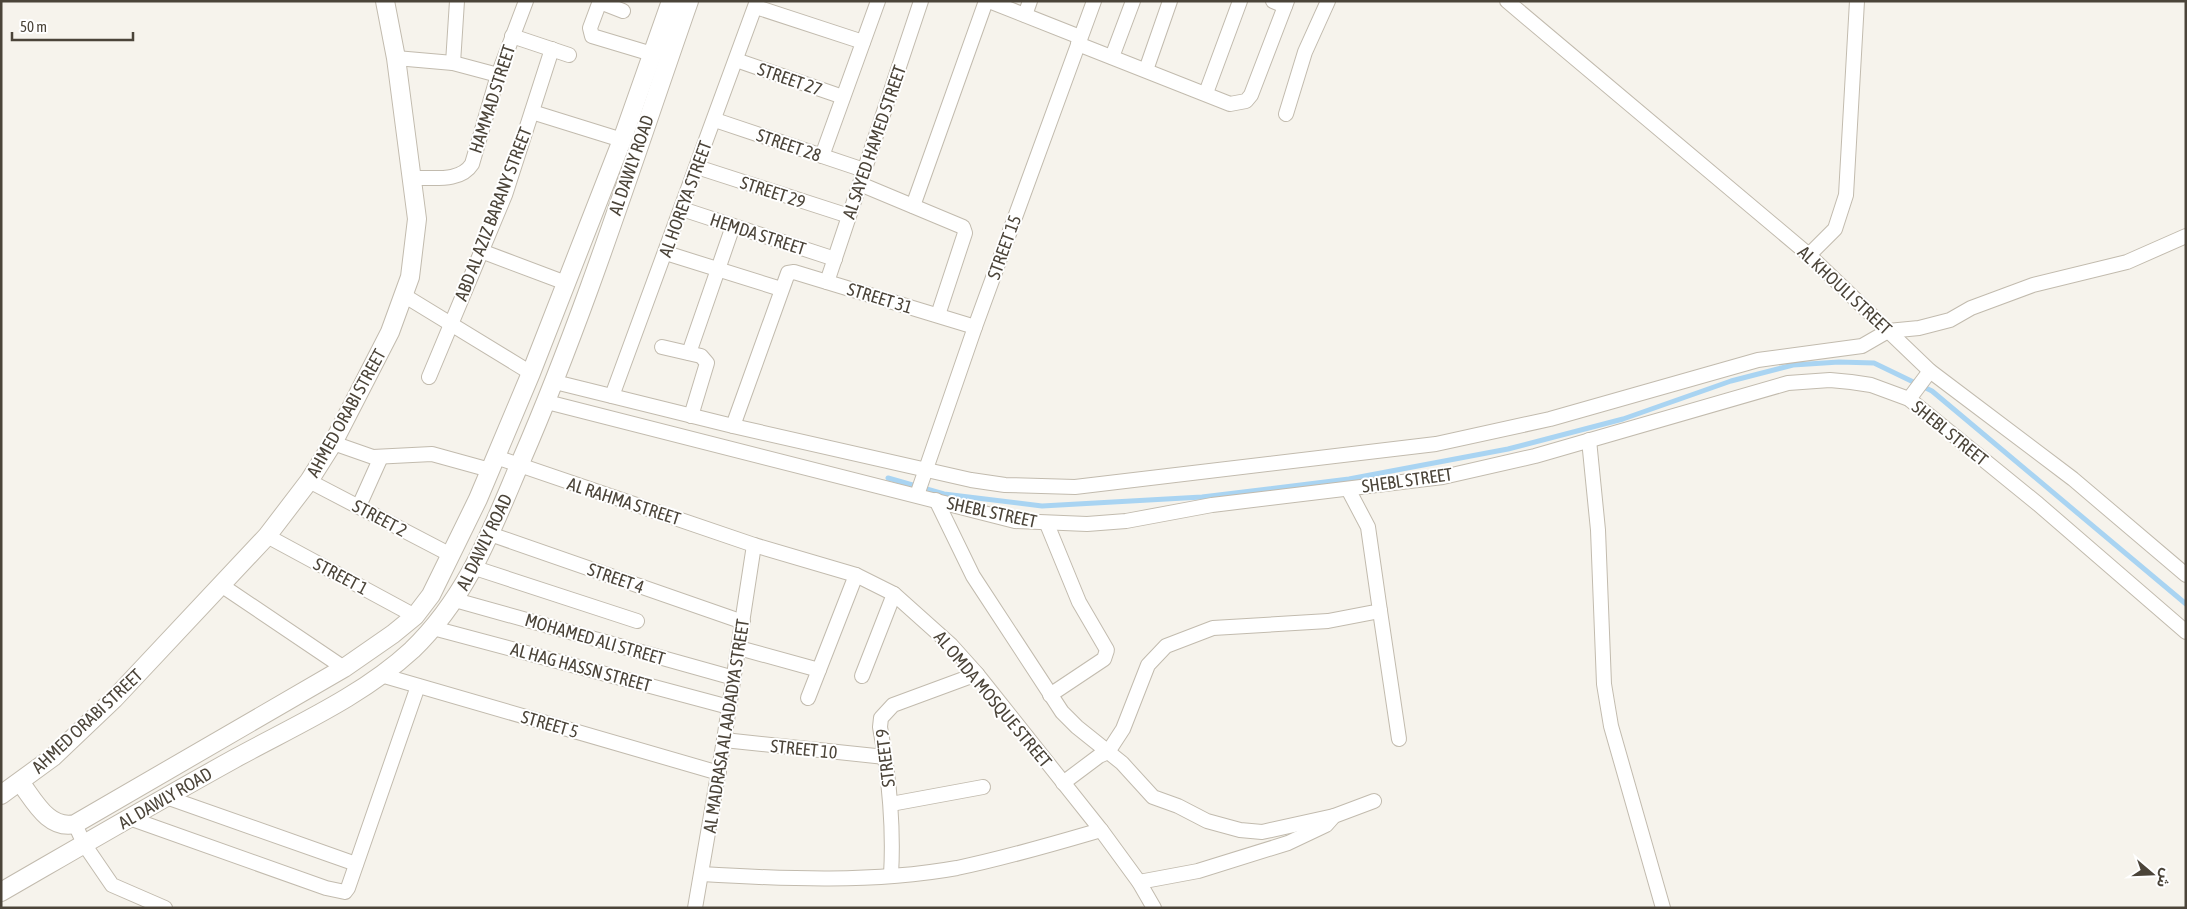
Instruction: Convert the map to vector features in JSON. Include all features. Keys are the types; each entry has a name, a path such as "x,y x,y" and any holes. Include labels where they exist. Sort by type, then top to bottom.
{"street":[{"name":"AHMED ORABI STREET","path":"1,795 53,757 114,699 267,536 309,480 333,443 390,332 405,296 416,239 417,220 396,58 385,1"},
{"path":"453,63 457,1"},
{"name":"HAMMAD STREET","path":"412,178 455,177 468,170 498,75 526,1"},
{"name":"AL DAWLY ROAD","path":"1,892 347,696 380,675 433,628 455,600 475,568 555,382 689,1"},
{"path":"822,156 878,1"},
{"name":"AL SAYED HAMED STREET","path":"827,282 921,1"},
{"path":"913,206 987,1 1025,15 1112,57 1230,104 1246,101 1251,95 1282,3"},
{"path":"1025,15 1030,1"},
{"name":"STREET 15","path":"918,495 975,327 1094,1"},
{"path":"1112,57 1132,1"},
{"path":"1146,70 1170,1"},
{"path":"1206,93 1240,1"},
{"path":"1286,114 1305,52 1328,1"},
{"name":"AL KHOULI STREET","path":"1507,1 1809,256 1888,330 1928,373 2073,479 2186,575"},
{"path":"1809,256 1835,229 1846,195 1857,1"},
{"path":"623,11 600,2 590,28 592,36 652,54"},
{"name":"AL DAWLY ROAD","path":"75,824 344,668 393,634 415,616 431,595 493,463 531,373 622,140 652,54 666,3"},
{"path":"756,4 863,42"},
{"name":"AL HOREYA STREET","path":"612,396 756,4"},
{"path":"512,36 569,55"},
{"name":"ABD AL AZIZ BARANY STREET","path":"429,377 512,177 552,50"},
{"path":"396,58 453,63 498,75"},
{"name":"STREET 27","path":"736,60 843,97"},
{"path":"532,112 622,140"},
{"name":"STREET 28","path":"714,120 864,170"},
{"name":"STREET 29","path":"697,167 849,216"},
{"path":"860,184 963,227 965,234 938,315"},
{"name":"HEMDA STREET","path":"682,209 835,259"},
{"path":"689,353 733,226"},
{"path":"1888,330 1918,328 1950,320 1971,308 2032,285 2127,262 2186,236"},
{"path":"481,251 566,284"},
{"path":"666,253 781,289 732,426"},
{"name":"STREET 31","path":"781,289 786,276 794,272 975,327"},
{"path":"405,296 531,373"},
{"name":"SHEBL STREET","path":"555,382 732,426 970,480 1005,485 1075,487 1436,444 1550,418 1758,360 1856,348 1873,342 1888,330"},
{"path":"662,346 705,359 707,368 691,416"},
{"path":"1910,396 1928,373"},
{"name":"SHEBL STREET","path":"547,402 1016,521 1047,524 1087,524 1126,521 1167,512 1443,477 1535,456 1788,383 1809,381 1851,382 1871,385 1910,396 2186,632"},
{"path":"1589,440 1598,530 1604,684 1611,726 1663,908"},
{"name":"AL RAHMA STREET","path":"333,443 355,452 381,458 432,454 519,466 754,545"},
{"path":"359,506 381,458"},
{"name":"STREET 2","path":"309,480 451,555"},
{"path":"1348,489 1368,527 1399,739"},
{"path":"936,500 973,576 1050,695 1077,727 1108,752 1153,797 1178,806 1207,821 1240,830 1262,832 1334,816 1374,801"},
{"path":"1047,524 1079,602 1107,650 1104,659 1050,695"},
{"name":"STREET 4","path":"490,534 743,622"},
{"name":"STREET 1","path":"267,536 415,616"},
{"name":"AL OMDA MOSQUE STREET","path":"754,545 856,574 894,594 951,645 977,674 1101,830 1139,882 1154,908"},
{"name":"AL MADRASA AL AADADYA STREET","path":"696,908 754,545"},
{"path":"475,568 637,621"},
{"path":"808,698 856,574"},
{"path":"221,585 344,668"},
{"path":"862,676 894,594"},
{"name":"MOHAMED ALI STREET","path":"455,600 734,678"},
{"path":"1064,783 1099,756 1108,752 1123,729 1148,665 1166,646 1213,628 1328,621 1380,611"},
{"name":"AL HAG HASSN STREET","path":"433,628 729,707"},
{"path":"739,648 819,670"},
{"name":"STREET 9","path":"891,875 893,840 891,804 880,727 881,718 893,705 977,674"},
{"name":"STREET 5","path":"380,675 719,773"},
{"path":"129,818 339,892 345,892 418,686"},
{"name":"STREET 10","path":"724,740 884,757"},
{"path":"20,782 51,821 67,826 75,824 84,844 112,885 165,908"},
{"path":"891,804 983,787"},
{"path":"166,797 356,864"},
{"path":"1139,882 1198,871 1288,844 1326,825 1334,816"},
{"path":"702,874 822,879 891,875 956,868 1030,851 1101,830"}],"waterway":[{"path":"888,478 944,494 1042,506 1202,497 1349,479 1508,449 1623,419 1731,381 1793,365 1839,362 1874,363 1932,391 2186,604"}]}
